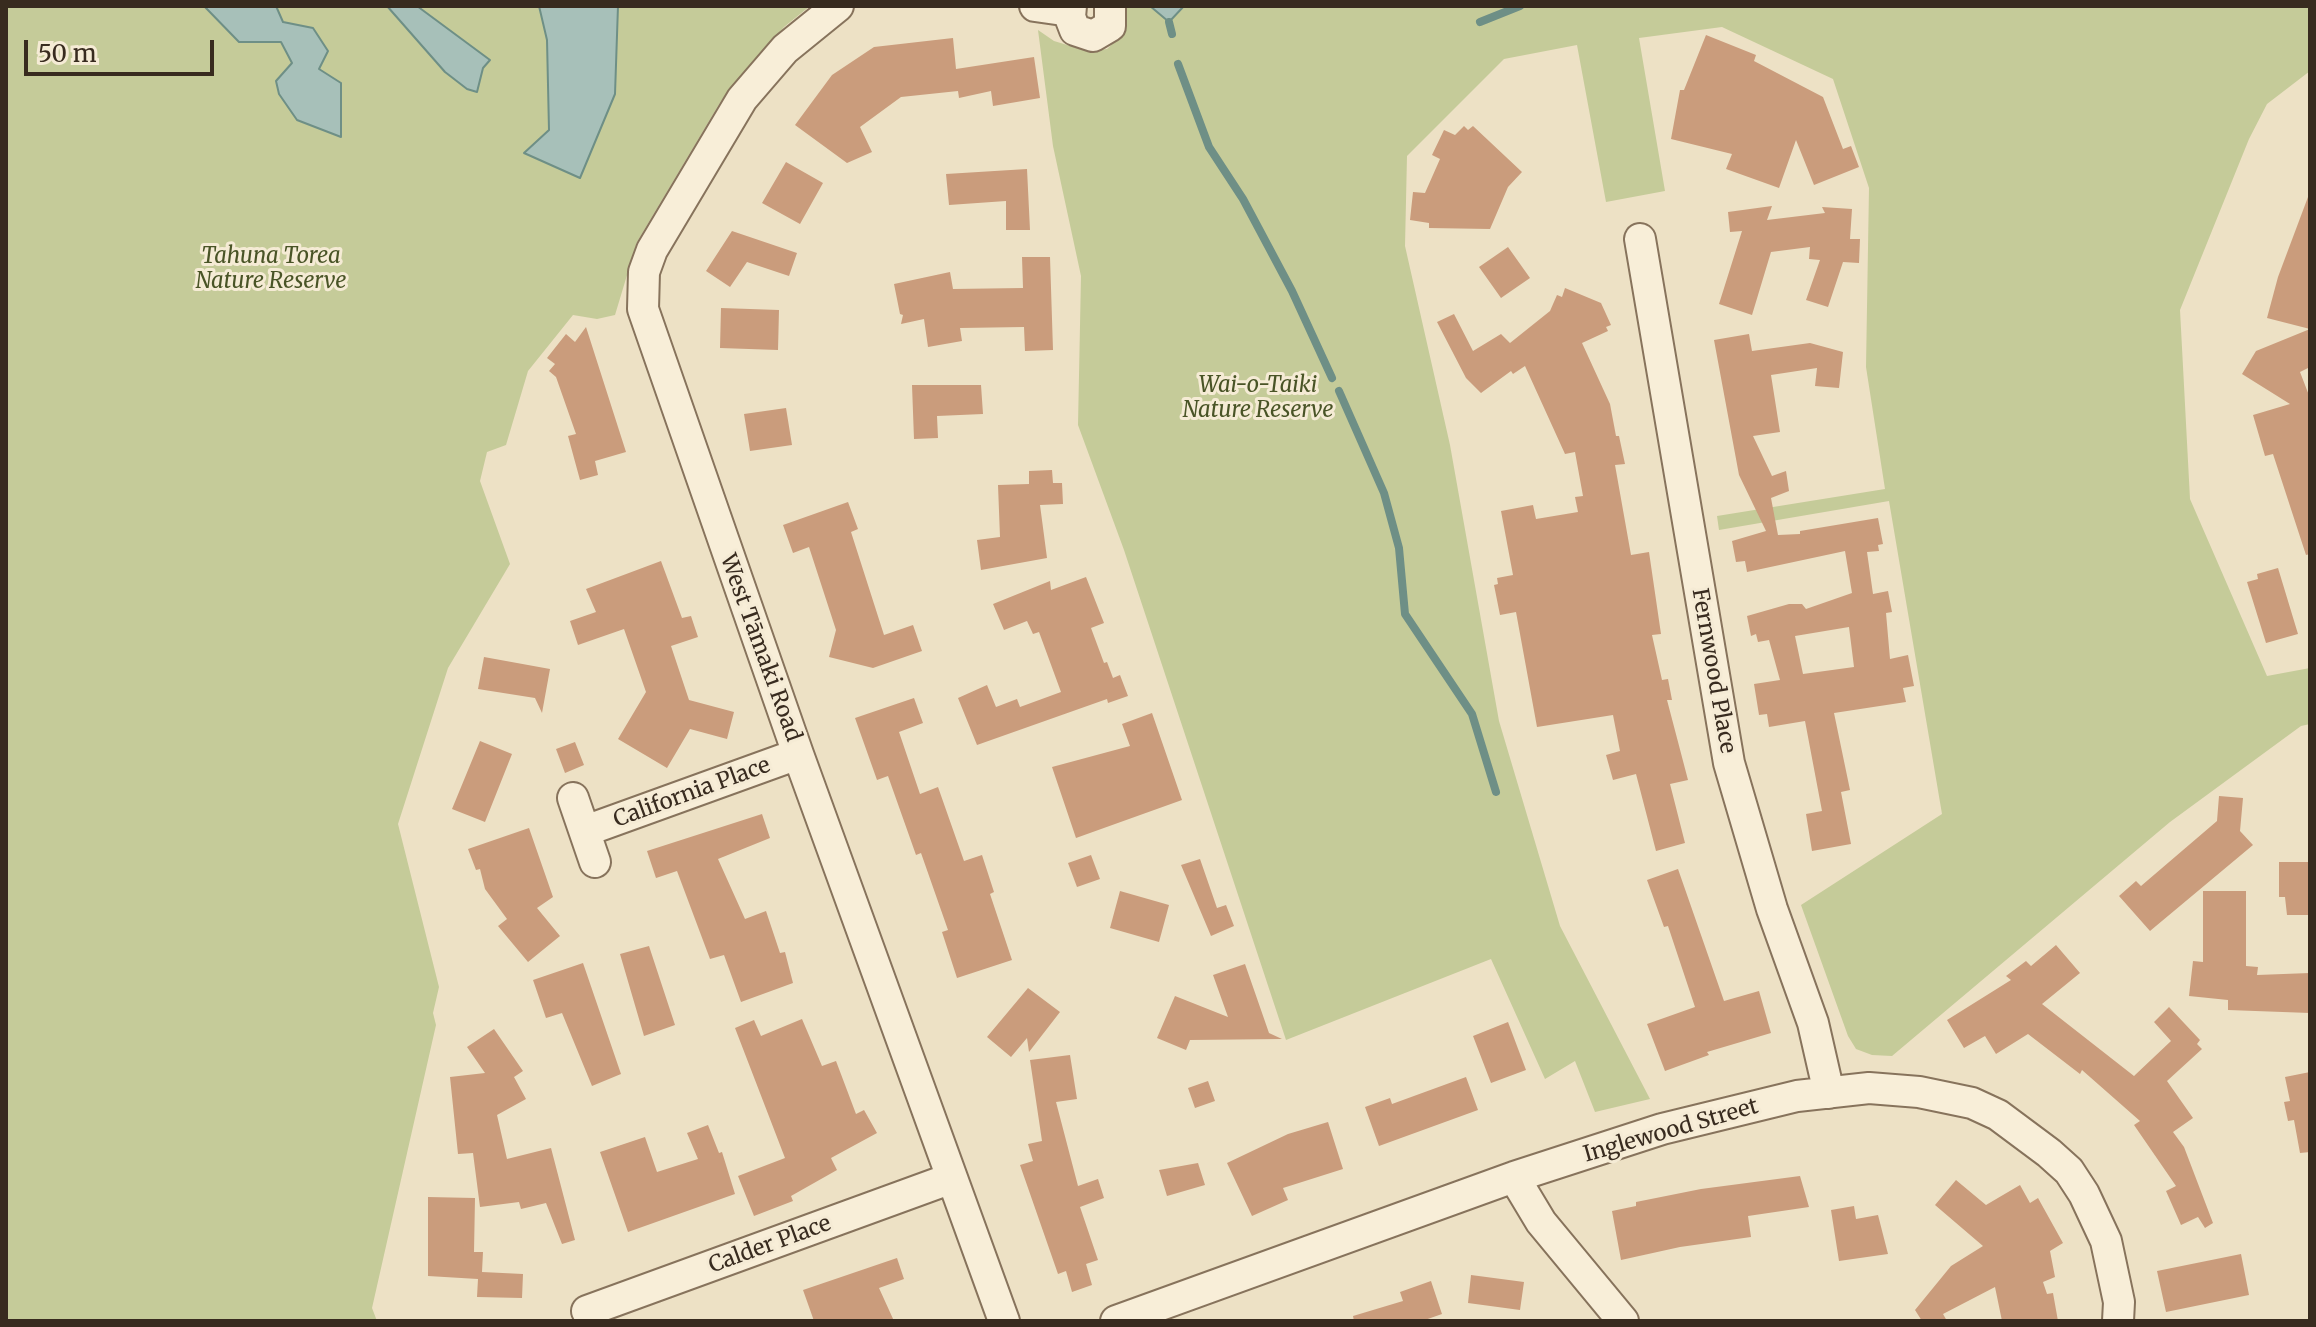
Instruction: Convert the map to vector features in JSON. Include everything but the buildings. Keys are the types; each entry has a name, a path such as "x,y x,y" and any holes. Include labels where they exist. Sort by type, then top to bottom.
{"street":[{"path":"1035,6 1071,8 1075,30 1093,36 1110,26 1110,6"},
{"name":"West Tāmaki Road","path":"832,10 785,49 742,99 652,250 641,292 647,329 1004,1321"},
{"name":"Fernwood Place","path":"1640,239 1729,763 1772,909 1813,1023 1829,1093"},
{"name":"California Place","path":"585,831 798,754"},
{"name":"California Place","path":"573,798 595,862"},
{"name":"Inglewood Street","path":"1116,1321 1514,1177 1662,1129 1797,1096 1894,1089 1972,1103 2023,1132 2069,1171 2090,1206 2113,1269 2118,1321"},
{"path":"1514,1177 1541,1222 1623,1321"},
{"name":"Calder Place","path":"587,1311 952,1178"}],"green space":[{"name":"Tahuna Torea Nature Reserve","path":"6,6 810,6 784,27 721,101 637,242 615,315 597,319 573,315 528,371 506,445 487,452 480,481 510,564 448,668 398,824 439,987 433,1013 436,1025 372,1308 377,1321 6,1321"},
{"name":"Wai-o-Taiki Nature Reserve","path":"1123,6 2310,6 2310,71 2267,104 2249,139 2180,310 2190,499 2267,676 2310,668 2310,724 2301,726 2170,822 1892,1056 1872,1055 1856,1049 1848,1036 1801,905 1942,814 1889,501 1719,530 1717,516 1885,489 1866,367 1869,188 1833,79 1722,27 1639,38 1665,191 1606,202 1577,45 1504,59 1407,156 1405,246 1450,445 1499,721 1560,926 1650,1099 1595,1112 1575,1061 1545,1079 1491,959 1286,1040 1124,550 1078,425 1081,276 1053,146 1038,30 1054,41 1087,51 1107,49 1122,35 1126,18"}],"water":[{"path":"204,6 276,6 283,22 313,28 328,51 319,69 341,83 341,137 297,120 279,94 276,81 292,63 281,42 239,42"},
{"path":"387,6 417,6 490,60 483,68 477,92 467,89 445,72"},
{"path":"539,6 618,6 615,94 580,178 524,153 549,130 547,40"},
{"path":"1150,6 1184,6 1169,22"}],"waterway":[{"path":"1480,22 1520,6"},
{"path":"1169,22 1172,34"},
{"path":"1178,64 1209,147 1243,199 1292,291 1332,378"},
{"path":"1339,391 1384,493 1399,548 1405,614 1472,714 1496,792"}]}
